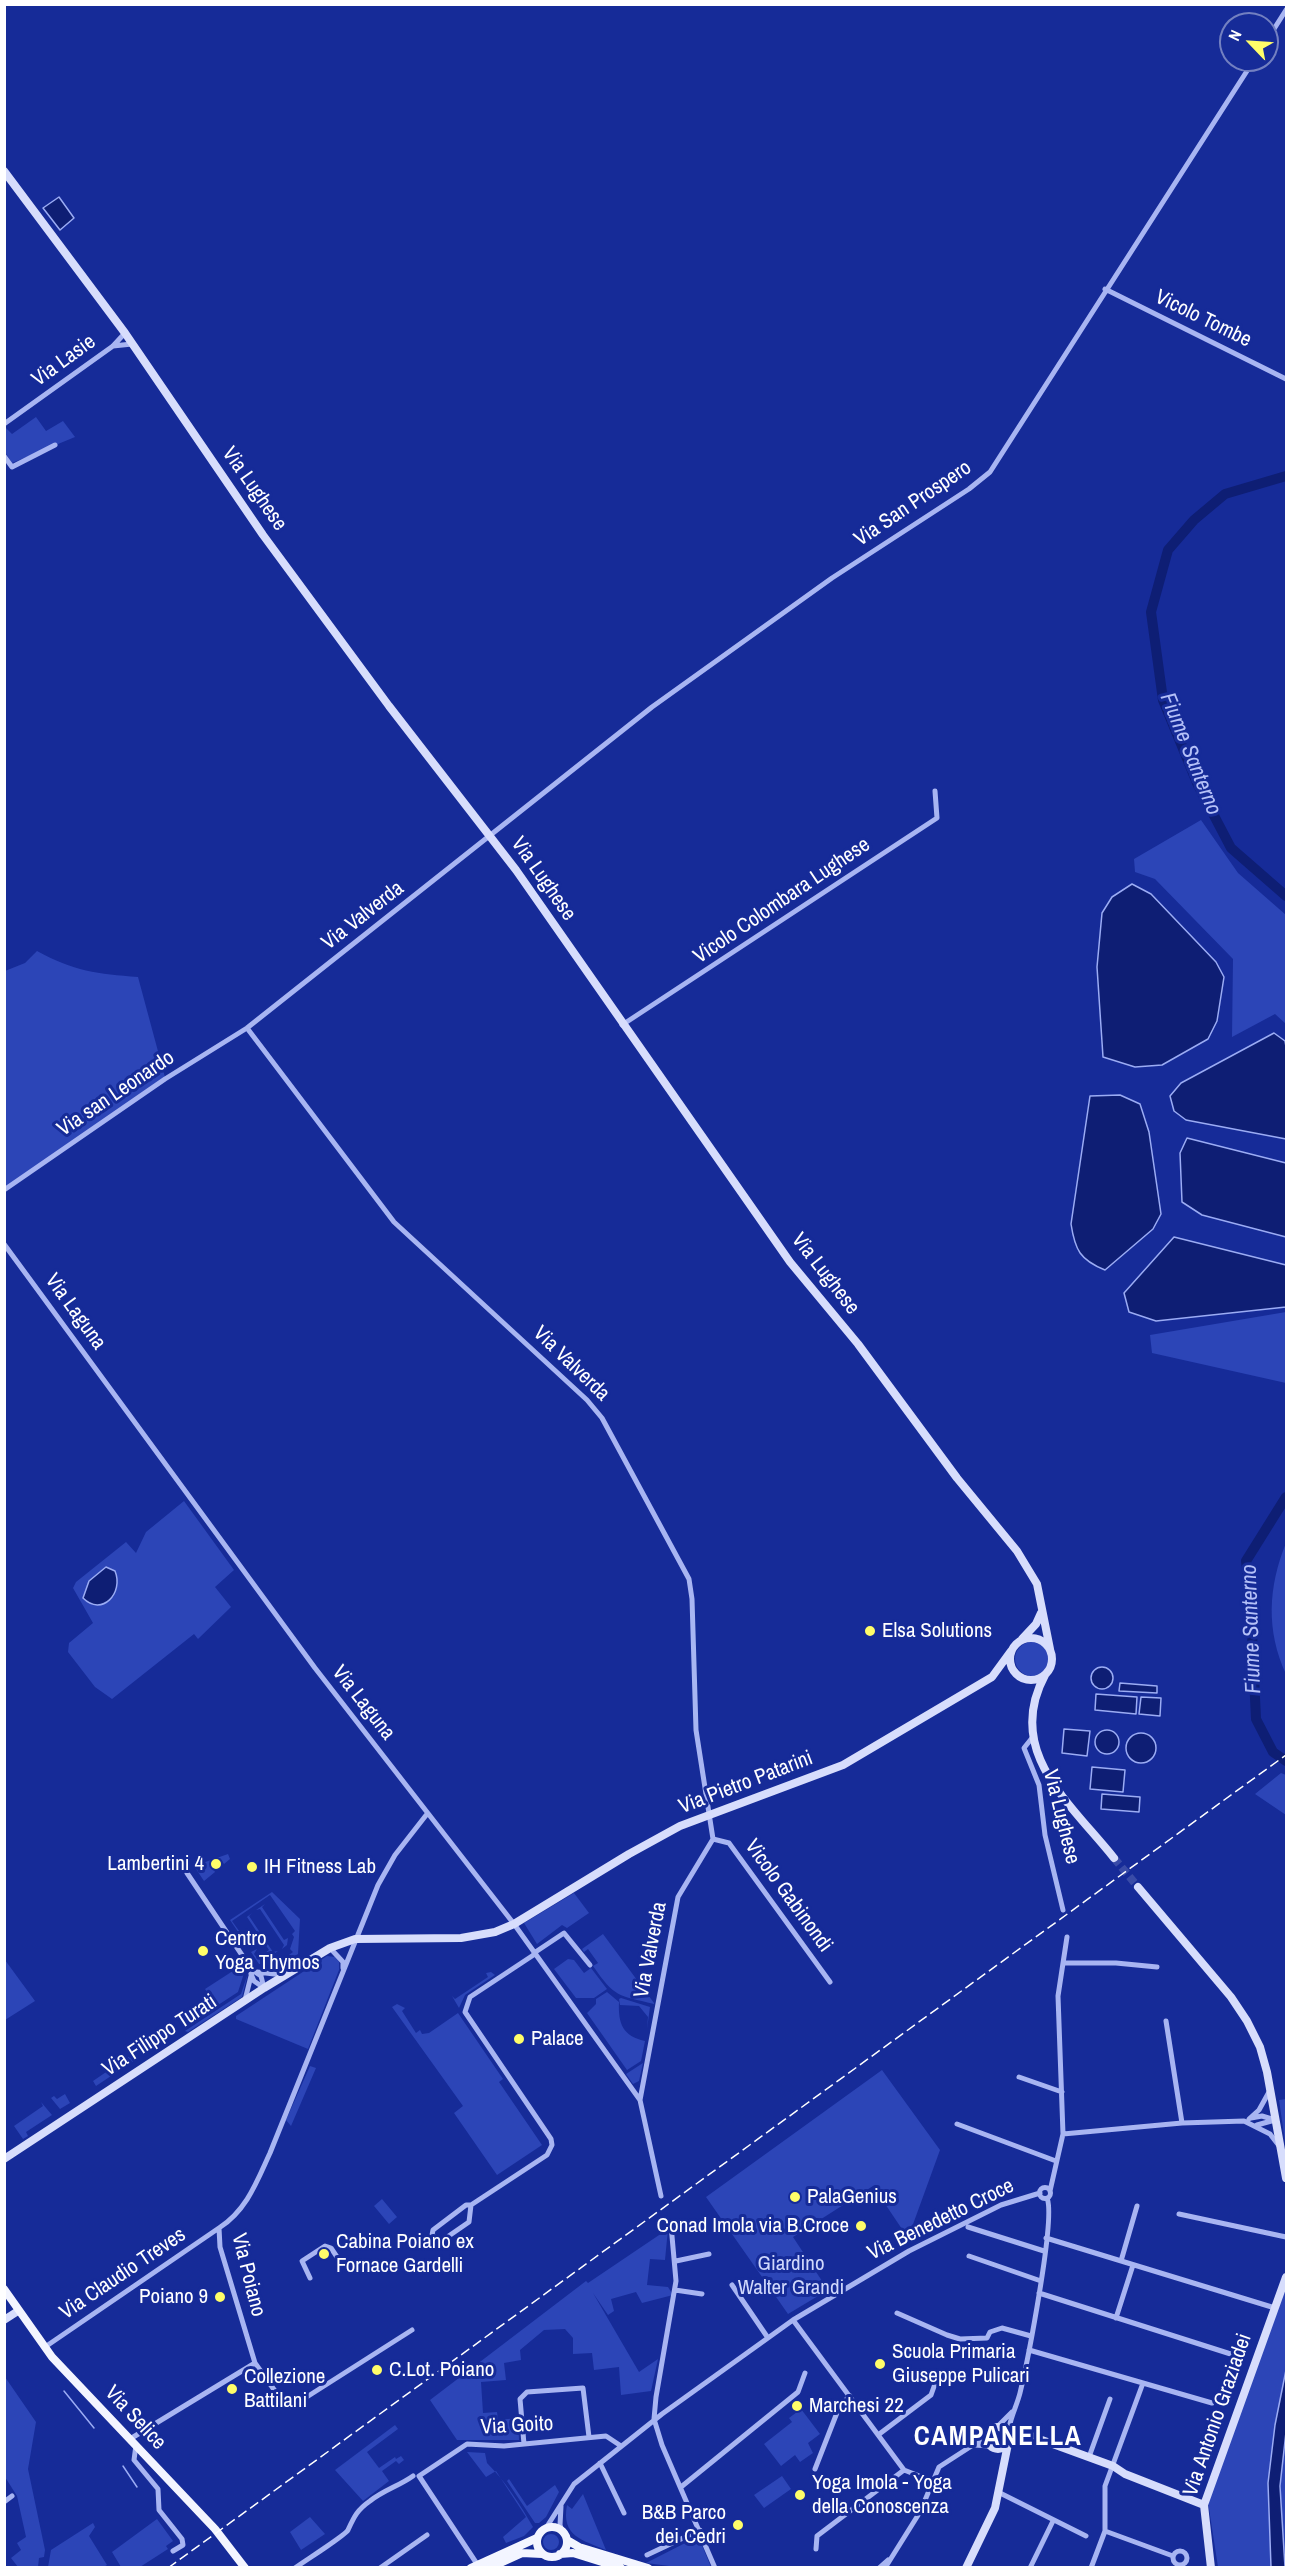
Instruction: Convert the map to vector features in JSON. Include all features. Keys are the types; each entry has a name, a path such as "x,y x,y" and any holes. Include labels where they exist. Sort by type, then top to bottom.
{"main road":[{"name":"Via Lughese","path":"4,171 125,333 270,544 389,706 491,836 622,1025 711,1145 790,1262 858,1344 957,1478 1017,1551 1037,1584 1052,1663 1045,1675"},
{"path":"1033,1698 1010,1664 1011,1651 1036,1624 1042,1611"},
{"path":"1020,1640 1040,1639 1050,1648"},
{"name":"Via Pietro Patarini","path":"514,1924 656,1838 708,1815 843,1765 992,1677 1011,1651"},
{"path":"1019,1677 1034,1680 1045,1675"},
{"path":"1045,1675 1033,1698 1032,1738 1046,1773 1114,1858"},
{"name":"Via Pietro Patarini","path":"992,1677 1019,1677"},
{"path":"1138,1887 1232,1996 1247,2020 1260,2047 1287,2178"},
{"name":"Via Filippo Turati","path":"4,2159 264,1988 330,1948 355,1939 479,1936 514,1924"},
{"name":"Via Antonio Graziadei","path":"1211,2568 1204,2505 1287,2277"},
{"name":"Via Selice","path":"4,2289 45,2347 224,2539 245,2568"},
{"path":"4,2320 18,2311"},
{"path":"1004,2467 1001,2453 993,2447 987,2436 992,2428 998,2426 1009,2434 1113,2466 1125,2474 1204,2505"},
{"path":"993,2447 1006,2446 1009,2434"},
{"path":"966,2568 1000,2493 1009,2434"},
{"path":"474,2566 537,2538 546,2528 555,2527 562,2531 567,2540 579,2547 648,2568"},
{"path":"537,2538 537,2547 543,2554"},
{"path":"560,2554 567,2540"},
{"path":"489,2568 522,2553 552,2557 573,2553 604,2565 621,2568"}],"street":[{"name":"Via San Prospero","path":"491,836 652,707 832,578 969,489 990,472 1246,72"},
{"name":"Vicolo Tombe","path":"1105,290 1287,379"},
{"name":"Via Lasie","path":"4,424 113,346 125,333"},
{"name":"Via Lasie","path":"113,346 132,344"},
{"path":"4,456 12,467 55,446"},
{"name":"Vicolo Colombara Lughese","path":"622,1025 937,818 935,791"},
{"name":"Via Valverda","path":"491,836 247,1028 394,1222 587,1400 602,1418 689,1579 692,1599 696,1730 713,1839 678,1897 640,2100"},
{"name":"Via san Leonardo","path":"4,1190 165,1079 247,1028"},
{"name":"Via Laguna","path":"4,1244 315,1668 514,1924 640,2100 661,2196"},
{"name":"Via Lughese","path":"1032,1738 1023,1748 1039,1785 1045,1835 1063,1910"},
{"name":"Via Poiano","path":"412,2330 291,2407 285,2405 255,2363 220,2247 219,2228 234,2219 251,2193 270,2153 378,1885 395,1855 427,1814"},
{"name":"Vicolo Gabinondi","path":"713,1839 729,1843 830,1982"},
{"path":"187,1872 264,1988"},
{"path":"471,2205 469,2222 440,2241 436,2240 432,2235 433,2230 460,2209 471,2205 547,2155 552,2145 551,2139 465,2012 470,1997 564,1933 590,1965"},
{"path":"1009,2434 1029,2350 1041,2281 1049,2204 1048,2189 1063,2134 1058,1996 1067,1937"},
{"path":"330,1948 343,1962 343,1971"},
{"path":"1064,1963 1116,1963 1157,1967"},
{"path":"253,1972 285,1976"},
{"path":"244,2001 253,1972"},
{"path":"1166,2022 1182,2123"},
{"path":"1019,2077 1062,2092"},
{"path":"1246,2120 1259,2110 1269,2092"},
{"path":"1063,2134 1182,2123 1246,2120 1262,2116 1275,2120"},
{"path":"1246,2120 1270,2134 1280,2148"},
{"path":"1255,2125 1262,2126 1275,2120"},
{"path":"957,2124 1056,2162"},
{"path":"1047,2198 1040,2193 1048,2189"},
{"name":"Via Benedetto Croce","path":"546,2528 574,2484 654,2420 793,2320 917,2247 1001,2205 1040,2193"},
{"path":"1120,2261 1137,2206"},
{"path":"460,2209 470,2214"},
{"path":"1179,2214 1287,2237"},
{"path":"671,2225 676,2261 675,2290 654,2420 715,2568"},
{"path":"968,2227 1044,2251"},
{"name":"Via Claudio Treves","path":"45,2347 219,2228"},
{"path":"1046,2238 1275,2308"},
{"path":"310,2278 302,2261 325,2246 331,2248 339,2260"},
{"path":"676,2261 709,2254"},
{"path":"969,2256 1041,2281"},
{"path":"1116,2318 1133,2265"},
{"path":"732,2285 768,2338"},
{"path":"675,2290 702,2294"},
{"path":"1039,2293 1237,2356"},
{"path":"897,2313 960,2339 987,2338 990,2332 1002,2328 1031,2336"},
{"path":"793,2320 904,2470 932,2481"},
{"path":"1029,2350 1212,2403"},
{"path":"174,2551 183,2545 182,2539 159,2510 158,2489 134,2460 133,2442 255,2363"},
{"path":"681,2487 798,2392 805,2373"},
{"path":"878,2435 931,2395 936,2381"},
{"path":"1091,2568 1105,2531 1104,2490 1143,2383"},
{"path":"524,2444 520,2399 527,2392 583,2388 589,2437"},
{"path":"815,2469 840,2405 850,2396"},
{"path":"1089,2457 1110,2399"},
{"path":"998,2426 1015,2408"},
{"name":"Via Goito","path":"474,2566 419,2476 463,2445 524,2444 608,2436 621,2446"},
{"path":"885,2568 915,2520 932,2481 943,2463 987,2436"},
{"path":"973,2445 993,2447"},
{"path":"600,2463 624,2513"},
{"path":"816,2549 817,2536 904,2470"},
{"path":"295,2568 348,2530 354,2516 368,2502 388,2488 398,2486 413,2476"},
{"path":"1000,2493 1086,2536"},
{"path":"4,2502 12,2496"},
{"path":"561,2502 562,2531"},
{"path":"1030,2568 1053,2521"},
{"path":"647,2555 700,2530"},
{"path":"1105,2531 1173,2556"},
{"path":"380,2568 427,2535"},
{"path":"879,2568 891,2556"}],"green space":[{"path":"36,417 46,431 63,421 75,437 12,463 5,452 5,427 12,434"},
{"path":"1201,820 1238,873 1286,915 1286,1024 1275,1014 1232,1037 1233,959 1155,879 1135,872 1134,859"},
{"path":"37,951 74,967 138,977 166,1081 5,1188 5,971 25,963"},
{"path":"1286,1312 1286,1383 1152,1353 1150,1335"},
{"path":"184,1501 234,1570 215,1587 231,1607 198,1639 194,1634 112,1699 95,1687 68,1652 69,1643 93,1623 73,1588 76,1582 126,1542 136,1553 146,1532"},
{"path":"1286,1543 1286,1674 1275,1642 1272,1609 1276,1576"},
{"path":"1032,1642 1044,1647 1049,1659 1044,1671 1032,1676 1020,1671 1015,1659 1020,1647"},
{"path":"1281,1773 1286,1775 1286,1815 1255,1794"},
{"path":"228,1854 230,1859 224,1864 220,1858 211,1865 215,1872 204,1881 194,1866"},
{"path":"272,1892 300,1919 298,1954 278,1966 259,1964 251,1952 257,1949 254,1954 258,1959 262,1956 277,1964 293,1952 290,1949 294,1937 292,1934 295,1931 270,1895 232,1921 249,1945 254,1944 249,1948 230,1920"},
{"path":"574,1893 589,1913 567,1928 562,1925 537,1944 524,1923"},
{"path":"265,1904 262,1907 284,1940 288,1938 287,1945 282,1949 284,1945 260,1909 256,1910"},
{"path":"252,1913 249,1916 273,1952 278,1951 272,1955 265,1953 269,1950 247,1917 243,1920"},
{"path":"603,1934 654,2004 618,1994 600,1976 593,1966 598,1963 588,1949 584,1952 582,1949"},
{"path":"327,1956 335,1957 339,1962 339,1970 308,2049 236,2019 236,2016"},
{"path":"568,1959 574,1960 584,1973 591,1968 607,1989 594,1998 576,1998 554,1969"},
{"path":"5,1960 35,2001 5,2020"},
{"path":"240,1961 245,1970 238,1992 189,2024 185,2017 212,1999 205,1989 239,1967 237,1963"},
{"path":"491,1972 495,1975 465,1995 459,2008 452,1996 455,1999 488,1977 486,1973"},
{"path":"248,1973 242,1997 188,2032 185,2031 241,1994"},
{"path":"607,1992 619,2002 623,2028 632,2036 645,2041 641,2061 627,2070 587,2013 596,2004 596,1999"},
{"path":"619,1999 650,2007 647,2029 648,2017 639,2006 620,2005"},
{"path":"397,2004 405,2008 402,2011 416,2033 420,2030 422,2034 429,2033 458,2013 503,2079 499,2082 542,2145 497,2175 454,2113 463,2106 392,2007"},
{"path":"173,2025 177,2031 143,2055 142,2047"},
{"path":"128,2057 135,2060 96,2086 93,2081"},
{"path":"643,2063 639,2081 633,2084 626,2074"},
{"path":"310,2066 316,2068 291,2126 286,2120"},
{"name":"Giardino Walter Grandi","path":"882,2070 940,2150 908,2238 873,2186 793,2237 828,2290 788,2314 706,2197"},
{"path":"65,2094 70,2103 60,2109 51,2098 54,2096 57,2099"},
{"path":"1286,2099 1286,2148 1279,2100"},
{"path":"41,2102 52,2115 26,2132 28,2136 23,2139 14,2126 43,2106"},
{"path":"382,2199 397,2217 389,2224 374,2206"},
{"path":"668,2229 665,2260 650,2259 647,2285 668,2287 673,2295 642,2303 636,2292 611,2299 614,2311 608,2315 593,2293 639,2372 658,2359 651,2391 621,2395 619,2367 594,2370 592,2353 573,2354 573,2338 565,2329 544,2330 520,2350 521,2360 504,2363 506,2380 481,2382 483,2413 497,2412 498,2420 518,2418 519,2440 457,2440 430,2400 586,2281 588,2283"},
{"path":"1286,2286 1286,2370 1275,2425 1268,2483 1271,2567 1218,2567 1208,2502"},
{"path":"5,2377 36,2422 28,2469 45,2550 44,2557 39,2558 38,2567 18,2567 11,2558 21,2550 17,2543 26,2537 17,2496 5,2477"},
{"path":"801,2409 820,2434 808,2443 813,2453 800,2462 795,2455 781,2466 764,2444 792,2422 789,2418"},
{"path":"395,2425 398,2429 367,2452 379,2468 395,2457 396,2459 401,2456 404,2460 399,2464 396,2461 382,2471 389,2481 363,2501 335,2470"},
{"path":"1286,2432 1286,2567 1285,2568 1280,2486"},
{"path":"467,2452 485,2453 487,2463 495,2472 486,2477"},
{"path":"782,2476 791,2489 764,2508 754,2495"},
{"path":"501,2479 533,2527 524,2536 506,2543 503,2537 526,2517"},
{"path":"509,2479 527,2506 555,2485 559,2492 546,2517 539,2523 535,2523 507,2481"},
{"path":"583,2494 606,2550 582,2540 570,2530 567,2524 567,2505 572,2509"},
{"path":"310,2517 325,2534 301,2550 290,2532"},
{"path":"157,2519 173,2541 166,2546 168,2549 140,2567 121,2567 112,2552"},
{"path":"93,2523 95,2527 89,2536 107,2565 102,2568 48,2567 51,2550"},
{"path":"551,2534 557,2536 559,2542 557,2548 551,2550 545,2548 543,2542 545,2536"},
{"path":"695,2538 701,2543 711,2567 677,2567 646,2563"}],"shaded area":[{"path":"59,197 74,218 60,230 43,208"},
{"path":"1132,884 1151,894 1216,962 1224,977 1217,1021 1208,1039 1162,1065 1135,1067 1103,1057 1097,967 1102,913 1112,897"},
{"path":"1274,1033 1285,1041 1286,1047 1286,1139 1186,1120 1174,1111 1170,1096 1181,1083"},
{"path":"1120,1095 1140,1104 1149,1132 1161,1214 1153,1229 1105,1270 1084,1258 1080,1253 1074,1241 1071,1224 1090,1096"},
{"path":"1187,1138 1286,1163 1286,1237 1202,1215 1182,1202 1180,1153"},
{"path":"1174,1237 1286,1265 1286,1307 1156,1321 1129,1312 1124,1293"},
{"path":"106,1567 115,1571 117,1579 114,1594 104,1604 90,1603 83,1598 89,1581"},
{"path":"1102,1667 1110,1670 1113,1678 1110,1686 1102,1689 1094,1686 1091,1678 1094,1670"},
{"path":"1120,1683 1157,1686 1157,1693 1119,1691"},
{"path":"1096,1694 1137,1697 1136,1714 1095,1710"},
{"path":"1141,1697 1161,1698 1160,1716 1139,1714"},
{"path":"1064,1729 1090,1731 1087,1756 1062,1753"},
{"path":"1107,1730 1112,1731 1118,1737 1118,1747 1112,1753 1107,1754 1102,1753 1096,1747 1095,1742 1096,1737 1102,1731"},
{"path":"1141,1733 1152,1737 1156,1748 1152,1759 1141,1763 1130,1759 1126,1748 1130,1737"},
{"path":"1092,1767 1125,1770 1123,1792 1090,1789"},
{"path":"1102,1794 1140,1797 1139,1812 1101,1809"},
{"path":"1286,2370 1286,2432 1280,2486 1285,2567 1271,2567 1268,2483 1275,2425"}],"waterway":[{"name":"Fiume Santerno","path":"1286,476 1225,494 1194,520 1168,550 1151,612 1163,700 1198,785 1231,848 1286,896"},
{"name":"Fiume Santerno","path":"1286,1497 1246,1561 1250,1591 1256,1719 1273,1752 1286,1761"},
{"path":"64,2391 94,2428"},
{"path":"123,2466 137,2487"}],"tunnel":[{"path":"1114,1858 1138,1887"}],"railway":[{"path":"168,2568 1286,1755"}],"place":[{"name":"Elsa Solutions","path":"870,1631"},
{"name":"Lambertini 4","path":"216,1864"},
{"name":"IH Fitness Lab","path":"252,1867"},
{"name":"Centro Yoga Thymos","path":"203,1951"},
{"name":"Palace","path":"519,2039"},
{"name":"PalaGenius","path":"795,2197"},
{"name":"Conad Imola via B.Croce","path":"861,2226"},
{"name":"Cabina Poiano ex Fornace Gardelli","path":"324,2254"},
{"name":"Poiano 9","path":"220,2297"},
{"name":"Scuola Primaria Giuseppe Pulicari","path":"880,2364"},
{"name":"C.Lot. Poiano","path":"377,2370"},
{"name":"Collezione Battilani","path":"232,2389"},
{"name":"Marchesi 22","path":"797,2406"},
{"name":"Yoga Imola - Yoga della Conoscenza","path":"800,2495"},
{"name":"B&B Parco dei Cedri","path":"738,2525"}],"district":[{"name":"CAMPANELLA","path":"998,2438"}]}
